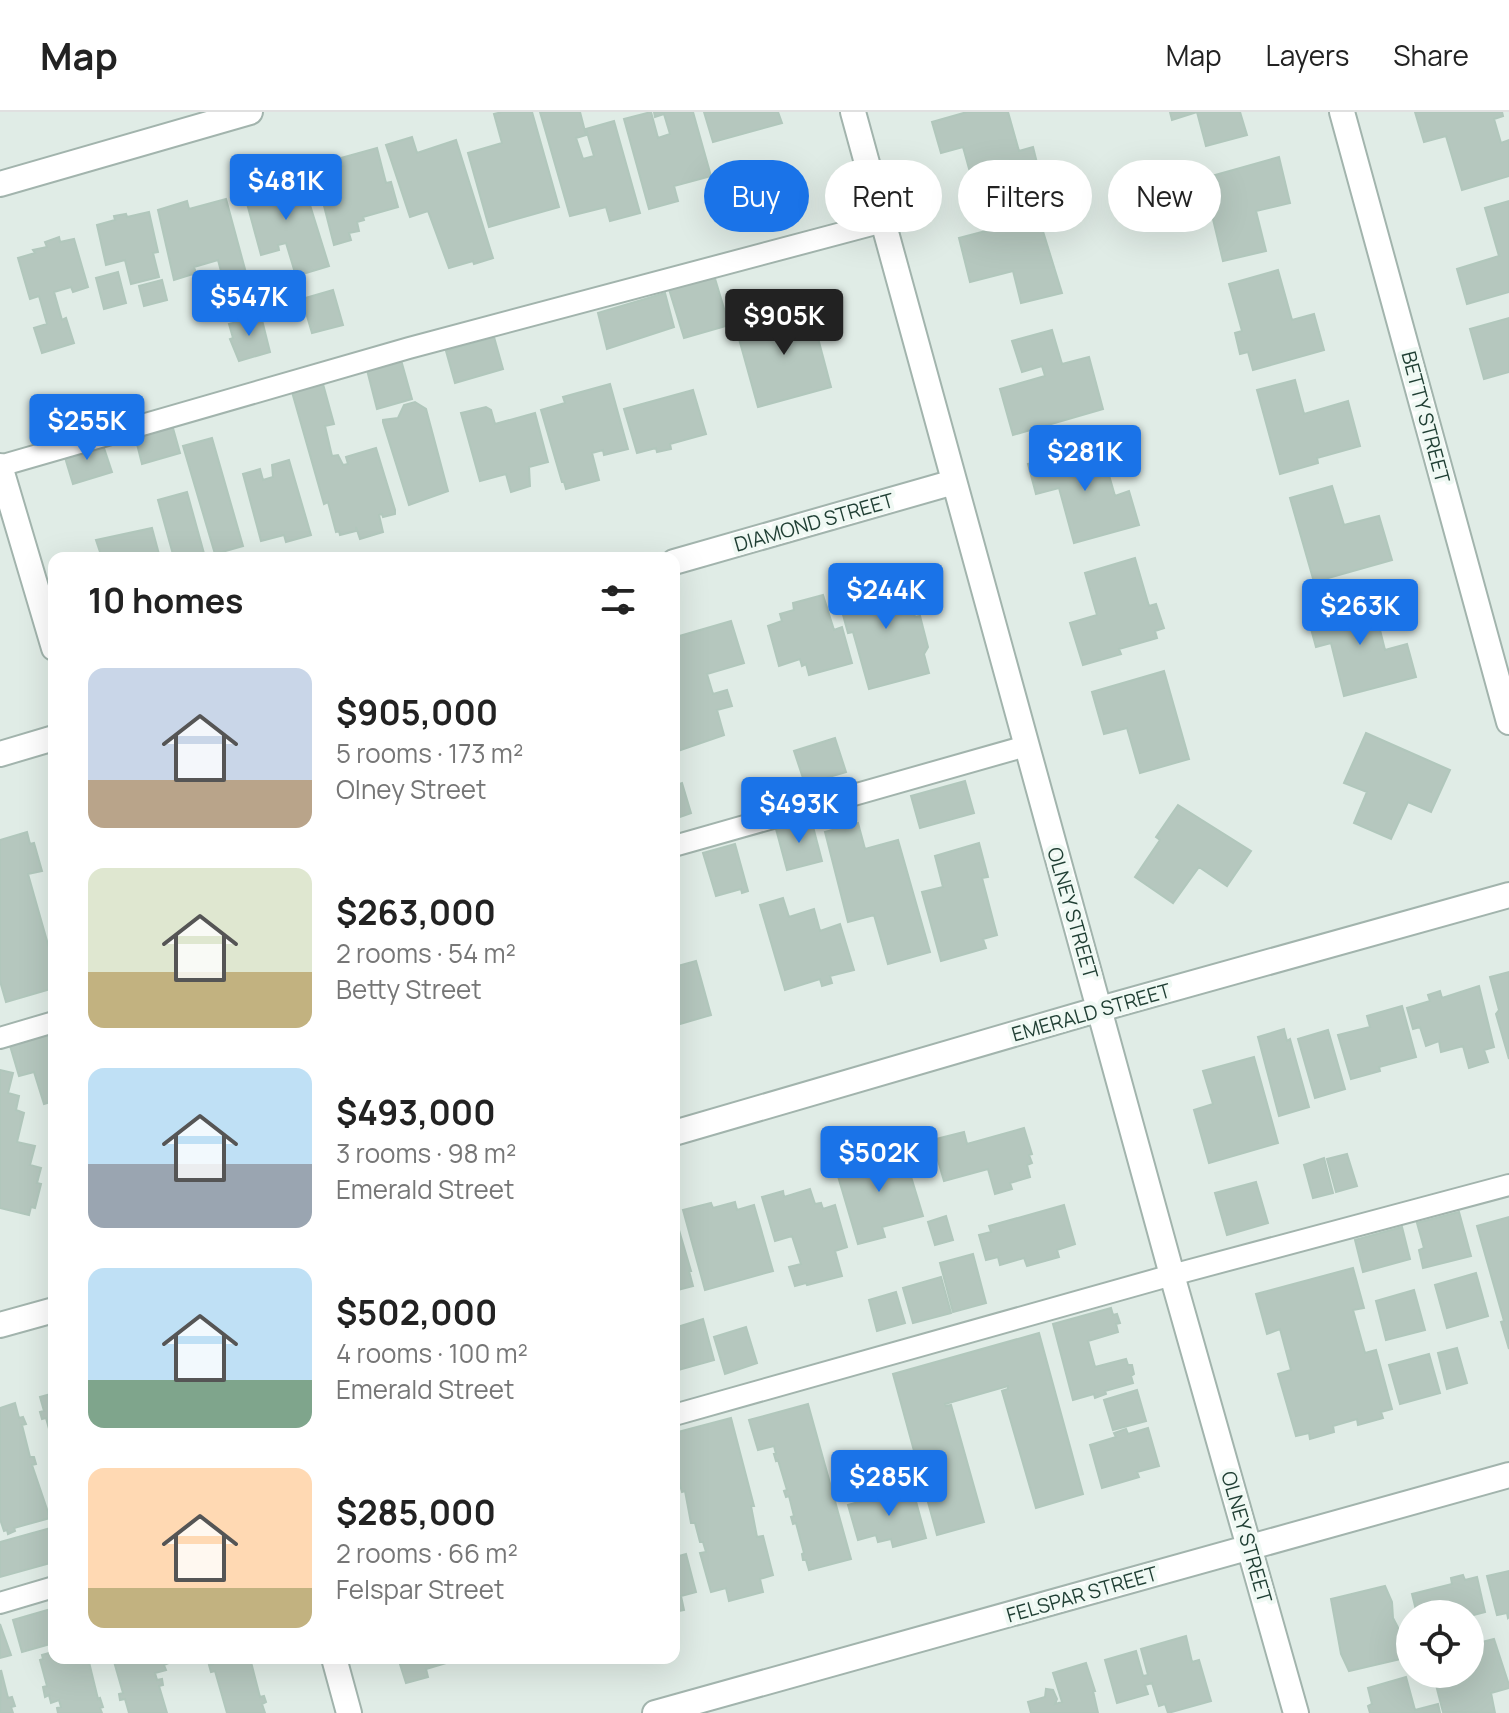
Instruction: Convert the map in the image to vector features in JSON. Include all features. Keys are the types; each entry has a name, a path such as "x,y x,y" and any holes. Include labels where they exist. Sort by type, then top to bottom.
{"street":[{"path":"0,184 250,112"},
{"name":"OLNEY STREET","path":"853,112 866,160"},
{"name":"BETTY STREET","path":"1342,112 1509,722"},
{"name":"OLNEY STREET","path":"886,232 1172,1275 1296,1713"},
{"path":"0,466 48,628"},
{"name":"DIAMOND STREET","path":"680,560 954,482"},
{"path":"0,754 48,740"},
{"name":"EMERALD STREET","path":"680,1131 1100,1009 1509,895"},
{"path":"0,1325 48,1312"},
{"name":"FELSPAR STREET","path":"655,1713 1509,1475"},
{"path":"336,1664 349,1713"}],"lane":[{"path":"0,466 425,344 845,232"},
{"path":"680,844 1026,746"},
{"path":"0,1038 48,1024"},
{"path":"680,1413 1172,1275 1509,1185"},
{"path":"0,1603 48,1589"}],"building":[{"path":"532,112 559,207 489,227 468,153 502,143 494,114"},
{"path":"540,112 580,112 586,135 576,138 583,159 594,156 586,129 614,121 640,213 610,221 606,207 570,216"},
{"path":"651,112 658,138 670,134 664,114 655,117 654,112 693,112 706,160 704,160 704,178 674,186 678,201 649,209 624,119"},
{"path":"704,112 778,112 782,123 713,142"},
{"path":"967,112 1008,112 1019,151 1033,147 1036,160 967,160 963,147 941,153 932,122"},
{"path":"1170,112 1197,112 1172,120"},
{"path":"1197,112 1240,112 1247,135 1206,146"},
{"path":"1415,112 1502,112 1503,116 1494,119 1501,143 1509,140 1509,176 1462,190 1446,136 1424,142"},
{"path":"412,137 417,153 456,140 493,258 449,268 428,211 410,217 386,145"},
{"path":"377,148 386,183 391,182 398,207 363,217 364,220 357,222 359,231 349,233 351,240 334,245 323,202 339,198 331,169 343,166 341,158"},
{"path":"1279,157 1290,203 1256,211 1266,251 1223,261 1216,232 1221,232 1221,173"},
{"path":"300,173 329,266 296,276 286,243 278,245 279,250 261,255 242,185 262,179 264,184"},
{"path":"226,199 249,284 226,290 218,260 194,267 196,273 174,280 158,210 187,201 189,209"},
{"path":"1509,201 1509,292 1467,304 1457,269 1499,256 1485,208"},
{"path":"149,212 158,252 153,253 159,277 131,284 125,260 106,265 97,225 115,220 114,216 126,214 127,217"},
{"path":"982,232 1043,232 1062,293 1021,303 1013,271 970,282 959,238"},
{"path":"59,237 60,242 74,239 88,287 73,292 71,287 54,292 62,320 66,318 74,343 42,353 34,328 47,324 39,296 30,299 18,258 47,247 45,242"},
{"path":"1278,270 1292,320 1314,314 1324,350 1253,370 1248,352 1240,354 1235,333 1242,331 1229,284"},
{"path":"118,272 126,303 104,309 96,278"},
{"path":"713,272 729,325 684,338 668,286"},
{"path":"162,280 167,300 144,306 139,286"},
{"path":"333,290 343,325 312,333 302,299"},
{"path":"665,293 674,327 607,349 598,313"},
{"path":"810,308 831,387 758,407 736,328"},
{"path":"261,316 270,352 239,361 230,339 233,338 229,324"},
{"path":"1509,318 1509,372 1484,379 1470,329"},
{"path":"1052,330 1062,364 1089,357 1103,409 1013,435 1000,389 1045,376 1042,366 1022,372 1012,341"},
{"path":"494,337 503,369 455,383 446,351"},
{"path":"401,360 412,399 377,409 367,370"},
{"path":"1295,380 1304,414 1348,401 1360,446 1317,458 1318,463 1280,474 1257,390"},
{"path":"323,384 334,424 325,426 332,456 338,455 343,465 348,464 346,457 376,448 395,510 395,514 379,515 383,532 360,539 356,527 356,531 340,535 339,531 336,532 328,502 324,504 292,392"},
{"path":"610,384 628,449 604,455 603,450 592,453 599,480 566,489 541,410 565,403 563,397"},
{"path":"693,390 706,434 670,444 671,449 657,452 656,448 637,453 624,409"},
{"path":"415,402 426,409 448,491 409,505 383,420 398,418 404,405"},
{"path":"486,407 491,410 495,424 535,413 548,462 529,467 530,486 511,492 506,474 480,481 461,413"},
{"path":"171,421 180,453 142,464 134,432"},
{"path":"212,438 243,546 214,552 183,446"},
{"path":"101,439 112,472 73,484 63,451"},
{"path":"1100,444 1115,496 1129,491 1139,525 1074,543 1059,488 1036,494 1028,464"},
{"path":"289,460 311,535 286,542 284,535 261,541 243,474 260,469 263,480 273,477 272,465"},
{"path":"1332,486 1344,525 1379,516 1392,560 1314,582 1290,498"},
{"path":"187,492 204,552 172,552 158,500"},
{"path":"152,528 158,552 100,552 96,540"},
{"path":"1135,558 1149,606 1156,604 1164,628 1155,631 1157,638 1119,649 1121,654 1083,665 1070,623 1097,615 1085,573"},
{"path":"903,575 915,617 920,616 928,647 924,654 929,673 869,689 853,632 848,633 837,593"},
{"path":"823,595 834,630 842,627 852,663 809,675 806,664 802,666 800,659 779,666 768,626 782,621 780,614 794,610 793,603"},
{"path":"1372,598 1385,650 1407,644 1416,677 1344,696 1331,643 1316,647 1307,614"},
{"path":"731,621 744,663 707,674 713,694 727,690 732,706 717,710 724,735 680,750 680,636"},
{"path":"1164,671 1189,759 1140,773 1127,728 1104,734 1092,692"},
{"path":"1366,733 1450,770 1431,812 1408,802 1391,839 1354,823 1367,792 1344,783"},
{"path":"835,738 846,772 805,784 794,751"},
{"path":"965,781 974,813 920,828 911,796"},
{"path":"680,784 691,813 680,817"},
{"path":"1178,805 1251,851 1227,886 1199,867 1173,903 1135,877 1160,840 1156,837"},
{"path":"811,819 822,861 787,870 776,829"},
{"path":"858,823 865,849 898,840 930,952 888,964 874,915 848,922 825,832"},
{"path":"27,832 30,844 34,843 42,871 28,874 48,944 48,990 6,1002 0,981 0,840"},
{"path":"979,843 988,877 982,878 997,935 983,939 986,948 941,961 922,892 943,887 935,856"},
{"path":"735,844 748,891 742,893 741,889 716,896 703,853"},
{"path":"783,898 789,917 814,909 820,931 840,924 854,970 830,976 832,983 822,986 820,979 785,990 760,905"},
{"path":"696,961 711,1015 680,1024 680,965"},
{"path":"1509,972 1509,1059 1496,1014 1499,1010 1490,977"},
{"path":"1479,986 1494,1047 1484,1050 1488,1062 1469,1068 1463,1046 1441,1052 1439,1041 1426,1046 1420,1027 1413,1029 1407,1008 1430,1001 1428,995 1440,991 1442,998"},
{"path":"1402,1006 1416,1057 1351,1079 1338,1035 1370,1027 1367,1016"},
{"path":"48,1028 48,1103 44,1104 34,1072 19,1076 8,1039"},
{"path":"1284,1029 1287,1041 1290,1039 1309,1107 1279,1116 1258,1037"},
{"path":"1328,1030 1345,1089 1315,1098 1298,1039"},
{"path":"1254,1057 1278,1143 1209,1163 1194,1110 1213,1104 1203,1071"},
{"path":"0,1070 13,1073 8,1093 19,1096 16,1110 24,1113 17,1142 35,1146 30,1165 41,1168 35,1208 31,1207 29,1215 0,1208"},
{"path":"1024,1128 1032,1154 1029,1155 1032,1163 1027,1165 1030,1177 1010,1183 1012,1189 995,1194 988,1169 944,1181 932,1140 964,1132 967,1144"},
{"path":"902,1147 923,1216 882,1227 885,1237 858,1244 835,1166 861,1158 864,1166 876,1163 874,1155"},
{"path":"1347,1154 1357,1186 1336,1192 1327,1159"},
{"path":"1324,1158 1333,1193 1313,1198 1304,1165"},
{"path":"1256,1182 1268,1223 1227,1235 1215,1193"},
{"path":"810,1189 815,1204 821,1203 823,1209 835,1205 847,1247 835,1251 842,1276 795,1286 789,1267 801,1264 792,1236 775,1241 762,1197 783,1191 784,1197"},
{"path":"735,1202 737,1210 754,1205 773,1271 705,1290 683,1210 711,1203 713,1208"},
{"path":"1064,1205 1075,1244 1057,1250 1059,1257 1027,1266 1024,1258 1000,1265 998,1257 986,1260 979,1235 991,1232 989,1226"},
{"path":"1459,1212 1471,1256 1423,1268 1419,1250 1424,1248 1417,1223"},
{"path":"946,1216 953,1240 935,1245 928,1222"},
{"path":"1509,1217 1509,1349 1477,1226"},
{"path":"1402,1227 1410,1259 1363,1272 1355,1240"},
{"path":"680,1233 691,1271 693,1286 680,1289"},
{"path":"973,1254 986,1303 953,1312 940,1263"},
{"path":"1353,1268 1364,1308 1353,1310 1365,1353 1376,1350 1392,1409 1381,1412 1383,1418 1358,1425 1357,1419 1333,1426 1334,1432 1310,1439 1309,1433 1296,1436 1278,1374 1291,1370 1280,1329 1267,1334 1256,1294"},
{"path":"1476,1273 1488,1316 1447,1328 1435,1285"},
{"path":"941,1277 951,1313 913,1323 903,1288"},
{"path":"1414,1290 1425,1330 1386,1340 1376,1301"},
{"path":"896,1292 905,1323 877,1331 869,1300"},
{"path":"1111,1308 1120,1323 1116,1324 1118,1332 1088,1341 1095,1367 1126,1359 1128,1365 1132,1365 1133,1383 1105,1391 1106,1394 1095,1398 1094,1394 1073,1400 1053,1324"},
{"path":"703,1319 714,1360 680,1370 680,1326"},
{"path":"746,1327 757,1363 725,1374 714,1337"},
{"path":"1039,1333 1083,1494 1036,1508 1002,1391 1008,1386 945,1404 951,1405 984,1522 937,1535 893,1374"},
{"path":"1457,1348 1467,1383 1447,1389 1438,1353"},
{"path":"1429,1354 1440,1393 1400,1404 1389,1365"},
{"path":"1137,1390 1146,1421 1113,1430 1104,1400"},
{"path":"48,1395 48,1425 40,1412 44,1411 40,1397"},
{"path":"15,1403 19,1418 23,1417 30,1457 34,1457 36,1464 32,1465 48,1512 48,1519 14,1528 15,1531 8,1534 0,1519 0,1408"},
{"path":"808,1404 851,1559 809,1570 806,1560 803,1560 804,1553 796,1523 793,1524 791,1517 794,1516 789,1496 786,1497 784,1491 787,1490 774,1446 758,1450 749,1420"},
{"path":"731,1418 754,1506 751,1506 757,1537 763,1536 773,1575 760,1579 763,1592 729,1601 726,1588 711,1592 700,1553 706,1552 695,1523 691,1523 685,1491 682,1492 680,1485 680,1431"},
{"path":"1148,1428 1159,1466 1137,1472 1139,1477 1102,1488 1090,1445 1116,1437 1114,1433 1126,1429 1128,1434"},
{"path":"912,1487 926,1538 893,1547 891,1539 878,1542 876,1535 858,1540 848,1505"},
{"path":"48,1529 48,1564 0,1577 0,1542"},
{"path":"686,1554 696,1592 681,1596 684,1610 680,1611 680,1556"},
{"path":"1509,1571 1508,1618 1507,1613 1497,1615 1487,1576"},
{"path":"1463,1575 1465,1580 1477,1577 1482,1600 1414,1600 1412,1594 1452,1584 1451,1578"},
{"path":"1385,1586 1396,1624 1396,1660 1349,1671 1341,1654 1331,1599"},
{"path":"48,1610 48,1645 22,1652 13,1620"},
{"path":"0,1624 11,1655 0,1658"},
{"path":"1186,1636 1192,1662 1199,1660 1211,1701 1168,1713 1165,1704 1159,1706 1152,1683 1145,1685 1148,1694 1117,1703 1105,1660 1136,1651 1143,1676 1148,1675 1141,1649"},
{"path":"1494,1639 1509,1685 1509,1688 1491,1693 1495,1713 1443,1712 1437,1688 1484,1688 1484,1642"},
{"path":"48,1653 48,1664 89,1664 103,1707 100,1708 102,1713 58,1713 57,1708 61,1707 59,1700 51,1703 49,1695 45,1697 43,1687 47,1686 40,1660 43,1659 42,1655"},
{"path":"1086,1663 1098,1713 1031,1713 1028,1702 1045,1697 1046,1689 1053,1690 1057,1699 1055,1704 1062,1702 1053,1673"},
{"path":"115,1664 166,1664 164,1665 166,1670 155,1673 157,1680 162,1679 163,1685 159,1686 167,1713 129,1713 125,1699 120,1700 119,1694 123,1693"},
{"path":"252,1664 260,1697 264,1696 266,1702 262,1704 265,1713 227,1713 215,1671 211,1672 209,1665"},
{"path":"400,1664 443,1664 426,1669 428,1677 406,1683"},
{"path":"1,1670 8,1698 12,1697 15,1706 11,1707 13,1713 0,1713"},
{"path":"1396,1680 1396,1688 1409,1688 1415,1710 1438,1704 1440,1713 1370,1713 1368,1706 1372,1704 1368,1688"}]}
